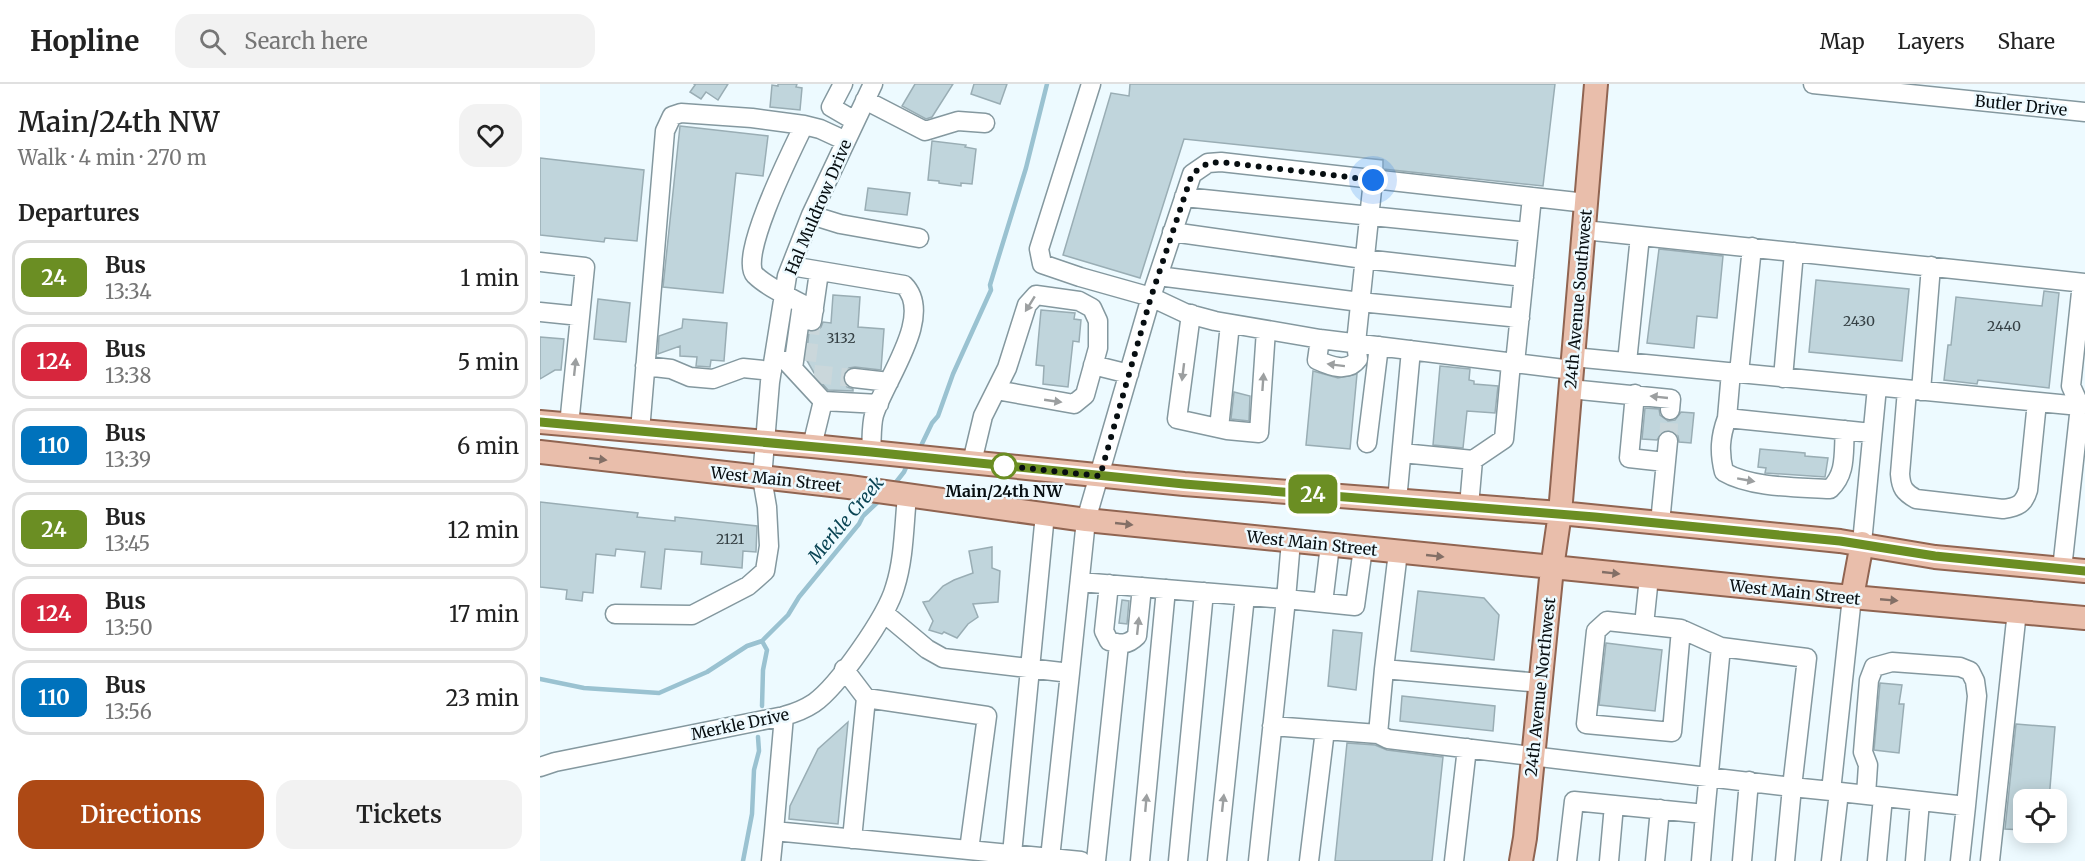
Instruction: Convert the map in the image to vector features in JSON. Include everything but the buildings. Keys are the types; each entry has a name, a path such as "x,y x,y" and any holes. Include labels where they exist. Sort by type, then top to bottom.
{"main road":[{"name":"24th Avenue Southwest","path":"1560,513 1596,84"},
{"path":"540,422 813,446 1184,484 1560,513 1862,543 1935,556 2085,571"},
{"name":"West Main Street","path":"540,452 849,487 1086,520 1552,568 2085,618"},
{"name":"24th Avenue Northwest","path":"1521,861 1552,568 1560,513"},
{"path":"1852,597 1862,543"}],"street":[{"path":"809,312 754,274 750,265 751,255 762,218 812,127 831,107 843,84"},
{"path":"1091,84 1040,249 1042,264 1151,297 1191,314 1230,324 1320,339 1572,372 1635,394 1671,399 1670,411"},
{"name":"Butler Drive","path":"1814,84 2085,112"},
{"path":"869,92 924,131 958,121 985,123"},
{"name":"Hal Muldrow Drive","path":"615,614 692,615 748,586 765,571 769,546 767,507 762,478 773,364 784,294 791,266 811,215 869,92"},
{"path":"831,107 855,121"},
{"path":"640,431 665,131 672,116 681,113 753,118 812,127 846,141"},
{"path":"1050,858 1086,520 1151,297 1192,174 1208,163 1221,162 1586,203"},
{"path":"1320,339 1317,360 1344,368 1354,364 1358,359 1356,343 1373,180"},
{"path":"1184,197 1528,232"},
{"path":"1402,453 1473,460 1504,439 1520,318 1532,197"},
{"path":"811,215 840,224 919,238"},
{"path":"1584,230 2083,283 2078,386 2080,406 2077,498 2062,569"},
{"path":"1172,232 1364,259 1524,277"},
{"path":"1627,362 1640,236"},
{"path":"1752,247 1735,373 1727,418 1721,433 1719,454 1724,472 1735,478 1766,484 1830,489 1839,480 1842,471 1845,430"},
{"path":"1784,378 1794,252"},
{"path":"540,262 585,267 569,425"},
{"path":"791,266 904,285 911,292 915,306 912,330 874,416 871,452"},
{"path":"1931,266 1900,474 1901,487 1916,499 2003,509 2016,507 2025,501 2028,489 2037,402"},
{"path":"805,371 809,312 819,272"},
{"path":"1158,276 1360,302 1520,318"},
{"path":"972,462 983,416 996,390 1007,368 1027,305 1036,295 1079,301 1092,308 1098,321 1098,348 1085,394 1074,404 996,390"},
{"path":"540,312 580,316"},
{"path":"1191,314 1178,419 1219,428 1259,433 1266,330"},
{"path":"1219,428 1230,324"},
{"path":"1367,443 1379,346"},
{"path":"1397,501 1411,350"},
{"path":"645,366 671,369 690,377 713,379 743,368 786,361 805,371 823,401 813,446"},
{"path":"1572,372 1627,362 2080,406"},
{"path":"1093,365 1129,374"},
{"path":"854,378 889,382"},
{"path":"1862,543 1877,387"},
{"path":"1635,394 1629,458 1665,462"},
{"path":"823,401 879,404"},
{"path":"1727,418 1872,433"},
{"path":"1660,523 1668,441"},
{"path":"1469,506 1473,460"},
{"name":"Merkle Drive","path":"540,767 555,762 784,716 813,704 826,693 876,628 896,586 903,495"},
{"path":"1011,854 1045,514"},
{"path":"1258,861 1291,541"},
{"path":"1323,603 1330,545"},
{"path":"1080,582 1355,606 1363,548"},
{"path":"1378,734 1398,552"},
{"path":"1644,625 1649,577"},
{"path":"1109,584 1104,631 1109,641 1119,644 1130,644 1137,636 1142,587"},
{"path":"1140,861 1166,589"},
{"path":"1178,861 1204,592"},
{"path":"1217,861 1245,596"},
{"path":"1831,861 1852,597"},
{"path":"1990,861 2017,611"},
{"path":"884,613 927,649 943,658 1070,673"},
{"path":"1681,629 1672,732 1586,724 1596,631 1607,621 1681,629 1721,647 1807,658 1785,861"},
{"path":"1096,861 1119,644"},
{"path":"1701,861 1721,647"},
{"path":"1876,861 1875,796 1863,752 1869,680 1874,667 1892,662 1960,667 1970,671 1975,681 1977,696 1960,861"},
{"path":"844,669 866,698 852,839"},
{"path":"1384,669 1541,683"},
{"path":"866,698 987,716 969,850"},
{"path":"771,861 784,716"},
{"path":"1272,726 1378,734 1388,739 1920,801 1966,800"},
{"path":"1310,861 1325,730"},
{"path":"1454,861 1467,748"},
{"path":"1742,861 1749,781"},
{"path":"1567,861 1574,801 1705,813"},
{"path":"1915,861 1920,801"},
{"path":"1609,861 1614,805"},
{"path":"1655,861 1660,809"},
{"path":"774,831 1081,861"}],"waterway":[{"name":"Merkle Creek","path":"919,450 932,423 938,416 953,374 991,290 990,285 1026,168 1047,84"},
{"name":"Merkle Creek","path":"893,486 908,463"},
{"name":"Merkle Creek","path":"540,679 584,688 659,693 707,672 747,646 762,641 788,615 799,597 859,524 863,516 881,499"},
{"path":"762,641 767,650 763,670 762,706"},
{"path":"743,861 752,814 754,770 759,751 758,737"}],"tunnel":[{"path":"807,361 812,321"},
{"path":"814,374 854,378"},
{"path":"1668,441 1670,410"}],"bus line":[{"name":"24","path":"540,422 871,452 1184,484 1560,513 1862,543 1935,556 2085,571"}],"place":[{"name":"Main/24th NW","path":"1004,466"}],"route":[{"path":"1004,466 997,465 1100,476 1151,297 1192,174 1208,163 1221,162 1373,180"}]}
